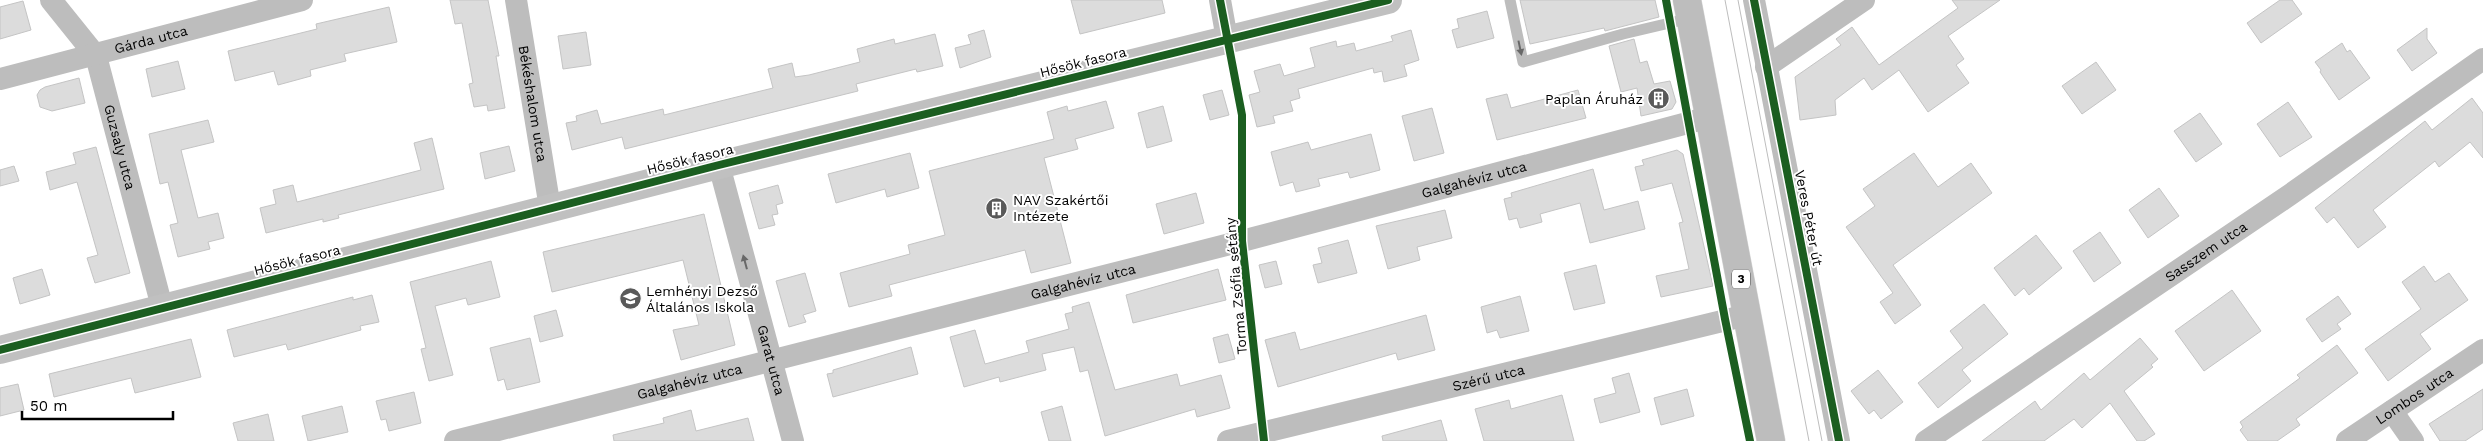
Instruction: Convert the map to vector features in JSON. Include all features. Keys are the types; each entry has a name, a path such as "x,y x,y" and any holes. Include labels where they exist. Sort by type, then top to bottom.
{"main road":[{"name":"3","path":"1689,9 1771,441"}],"street":[{"name":"Guzsaly utca","path":"51,0 96,56 162,307"},
{"name":"Gárda utca","path":"0,79 96,56 302,0"},
{"name":"Békéshalom utca","path":"516,0 550,208"},
{"path":"1220,0 1227,40"},
{"name":"Hősök fasora","path":"0,350 719,165 1388,0"},
{"name":"Veres Péter út","path":"1754,0 1840,441"},
{"path":"1766,67 1864,0"},
{"name":"Sasszem utca","path":"1926,441 2291,194 2483,59"},
{"name":"Galgahévíz utca","path":"455,441 771,359 1242,241 1710,118"},
{"name":"Garat utca","path":"719,165 793,441"},
{"name":"Szérű utca","path":"1228,441 1747,315"},
{"name":"Lombos utca","path":"2347,441 2483,350"},
{"path":"2392,411 2413,441"}],"lane":[{"path":"1510,0 1523,62 1623,34 1689,9"}],"building":[{"path":"450,0 488,0 499,56 496,56 505,108 488,111 487,105 474,107 469,84 473,83 462,23 455,24"},
{"path":"1071,0 1162,0 1165,13 1080,34"},
{"path":"1520,0 1655,0 1659,17 1605,31 1604,28 1530,44"},
{"path":"1952,0 2000,0 1948,36 1964,59 1956,65 1969,83 1928,112 1899,70 1872,90 1864,78 1835,100 1836,115 1800,120 1795,77 1841,45 1836,39 1852,27 1879,65 1958,8"},
{"path":"2280,0 2292,0 2302,14 2261,43 2247,23"},
{"path":"23,1 31,30 0,39 0,7"},
{"path":"389,7 397,42 344,54 346,61 310,70 311,76 278,85 274,71 235,81 228,51 317,29 316,24"},
{"path":"1487,11 1494,38 1457,48 1452,30 1459,28 1457,19"},
{"path":"2427,28 2427,39 2437,53 2412,71 2397,50"},
{"path":"984,30 991,57 960,68 955,48 971,44 968,35"},
{"path":"1411,30 1419,60 1404,65 1407,76 1384,82 1382,71 1374,73 1373,68 1298,89 1300,98 1290,101 1293,111 1273,116 1275,123 1257,127 1249,95 1260,92 1254,71 1280,64 1284,76 1315,67 1310,48 1336,41 1337,47 1354,43 1356,51 1393,41 1391,36"},
{"path":"586,32 591,65 563,69 558,36"},
{"path":"935,34 943,66 917,72 916,69 856,84 858,91 625,149 622,137 572,150 566,123 577,121 576,116 597,110 601,124 663,109 664,115 773,88 768,69 792,63 795,77 809,75 860,62 857,49 894,39 895,44"},
{"path":"1634,39 1640,63 1647,61 1654,84 1670,81 1676,102 1672,109 1641,116 1637,88 1621,92 1609,46"},
{"path":"2342,43 2347,52 2350,50 2370,78 2339,100 2315,62"},
{"path":"178,61 185,89 152,97 146,69"},
{"path":"2096,62 2116,90 2082,114 2062,86"},
{"path":"79,78 85,103 52,111 40,107 37,95 40,90"},
{"path":"1222,90 1229,115 1210,120 1203,95"},
{"path":"1578,90 1586,118 1497,140 1486,99 1507,94 1511,108"},
{"path":"2472,98 2483,113 2483,158 2470,142 2439,167 2435,161 2373,210 2386,227 2358,248 2334,217 2327,223 2315,208 2425,121 2432,130"},
{"name":"NAV Szakértői Intézete","path":"1106,101 1114,128 1075,139 1078,149 1044,158 1071,263 1031,273 1025,250 889,285 892,296 849,307 840,273 910,254 908,245 945,235 929,171 1054,139 1047,112 1067,106 1068,111"},
{"path":"2288,102 2312,137 2280,157 2257,124"},
{"path":"1163,106 1172,141 1147,148 1138,113"},
{"path":"1432,108 1444,153 1414,161 1402,116"},
{"path":"2200,113 2222,144 2196,162 2174,131"},
{"path":"208,120 214,142 181,150 198,218 218,213 224,238 208,242 210,249 178,257 170,225 178,223 168,182 160,184 149,134"},
{"path":"1371,134 1380,170 1350,178 1348,172 1318,179 1320,186 1296,192 1293,182 1280,186 1271,152 1308,142 1311,150"},
{"path":"432,138 444,189 338,215 339,218 323,222 323,219 266,233 260,208 276,204 273,190 293,185 297,202 421,170 414,143"},
{"path":"509,146 515,171 485,179 480,153"},
{"path":"96,147 130,273 95,283 87,258 98,255 77,182 50,190 46,172 76,164 73,153"},
{"path":"1677,150 1683,154 1713,286 1661,297 1656,276 1689,269 1679,223 1683,222 1672,183 1641,191 1635,167 1644,165 1642,160"},
{"path":"910,153 919,188 887,197 885,189 836,203 828,174"},
{"path":"1914,153 1938,187 1971,163 1992,193 1893,265 1921,305 1895,324 1880,302 1893,293 1846,227 1875,206 1863,189"},
{"path":"14,166 19,181 0,186 0,170"},
{"path":"1593,169 1604,210 1638,201 1645,229 1590,243 1580,203 1540,214 1542,222 1520,228 1517,218 1509,220 1504,199 1512,197 1511,193"},
{"path":"778,185 783,203 776,205 778,214 772,215 775,225 759,229 749,193"},
{"path":"2159,188 2179,216 2148,238 2129,210"},
{"path":"1196,193 1204,223 1164,234 1156,204"},
{"path":"1445,210 1452,238 1417,247 1420,260 1388,269 1376,226"},
{"name":"Lemhényi Dezső Általános Iskola","path":"704,214 735,345 681,360 673,330 699,325 683,260 552,292 543,252"},
{"path":"2100,232 2121,263 2094,282 2073,251"},
{"path":"2036,235 2062,268 2029,295 2024,288 2015,296 1994,268"},
{"path":"1348,240 1357,273 1318,283 1313,265 1322,263 1318,248"},
{"path":"491,261 500,297 468,305 466,298 435,306 453,375 429,381 421,349 426,348 410,282"},
{"path":"1276,261 1282,284 1265,288 1259,265"},
{"path":"1596,265 1605,303 1574,310 1564,273"},
{"path":"2424,266 2435,282 2449,273 2468,300 2420,334 2431,349 2388,381 2365,349 2421,309 2402,282"},
{"path":"42,269 50,295 20,304 13,278"},
{"path":"1218,269 1226,300 1133,323 1126,295"},
{"path":"805,273 816,311 803,315 806,322 789,327 776,281"},
{"path":"2232,290 2261,331 2204,371 2175,331"},
{"path":"372,295 379,322 360,326 361,330 288,350 286,344 234,357 227,330 353,297 353,300"},
{"path":"1520,296 1529,331 1500,338 1497,330 1487,333 1481,307"},
{"path":"2338,296 2351,314 2337,324 2341,329 2322,342 2306,319"},
{"path":"1089,302 1115,390 1177,374 1180,386 1221,375 1230,408 1197,417 1195,409 1105,436 1088,370 1080,372 1074,347 1042,354 1046,370 1000,382 999,377 964,387 950,337 975,330 985,364 1029,352 1026,341 1069,329 1065,314 1073,312 1072,307"},
{"path":"1984,304 2008,334 1962,370 1971,381 1938,408 1918,383 1963,348 1950,331"},
{"path":"556,310 563,336 540,342 534,316"},
{"path":"1426,315 1435,350 1398,360 1396,353 1278,387 1265,340 1295,332 1300,350"},
{"path":"1228,334 1235,359 1219,363 1213,338"},
{"path":"530,338 540,382 507,390 504,379 498,381 490,348"},
{"path":"2140,338 2158,359 2151,365 2153,367 2124,391 2155,434 2144,441 2137,441 2110,403 2082,428 2074,419 2044,441 1982,441 2035,401 2041,410 2084,373 2090,380"},
{"path":"191,339 201,377 135,393 131,378 54,397 49,374"},
{"path":"2337,345 2358,373 2296,419 2300,425 2277,441 2248,441 2240,430 2243,427 2240,422 2300,378 2297,375"},
{"path":"911,347 918,374 833,397 827,374 833,373 833,370"},
{"path":"1878,370 1903,402 1881,419 1874,410 1869,414 1851,391"},
{"path":"1629,373 1640,412 1600,423 1594,399 1616,393 1612,378"},
{"path":"18,384 24,410 0,416 0,388"},
{"path":"1687,389 1694,416 1661,425 1654,398"},
{"path":"2483,389 2483,429 2465,441 2440,441 2429,424"},
{"path":"414,392 421,423 389,431 386,419 381,420 376,401"},
{"path":"1562,395 1574,441 1484,441 1475,409 1509,400 1511,409"},
{"path":"342,406 348,432 308,441 302,416"},
{"path":"1062,406 1071,441 1049,441 1041,412"},
{"path":"691,410 696,431 748,418 754,441 614,441 613,435 664,423 663,418"},
{"path":"268,414 274,441 238,441 233,423"},
{"path":"1441,420 1447,441 1383,441 1382,436"}],"tram line":[{"path":"1725,0 1809,441"},
{"path":"1738,0 1822,441"}],"cycle path":[{"name":"Torma Zsófia sétány","path":"1220,0 1242,115 1242,241 1264,441"},
{"path":"0,350 719,165 1388,0"},
{"path":"1666,0 1725,319 1750,441"},
{"path":"1754,0 1839,441"}],"place":[{"name":"Paplan Áruház","path":"1659,99"},
{"name":"NAV Szakértői Intézete","path":"997,208"},
{"name":"Lemhényi Dezső Általános Iskola","path":"630,299"}]}
